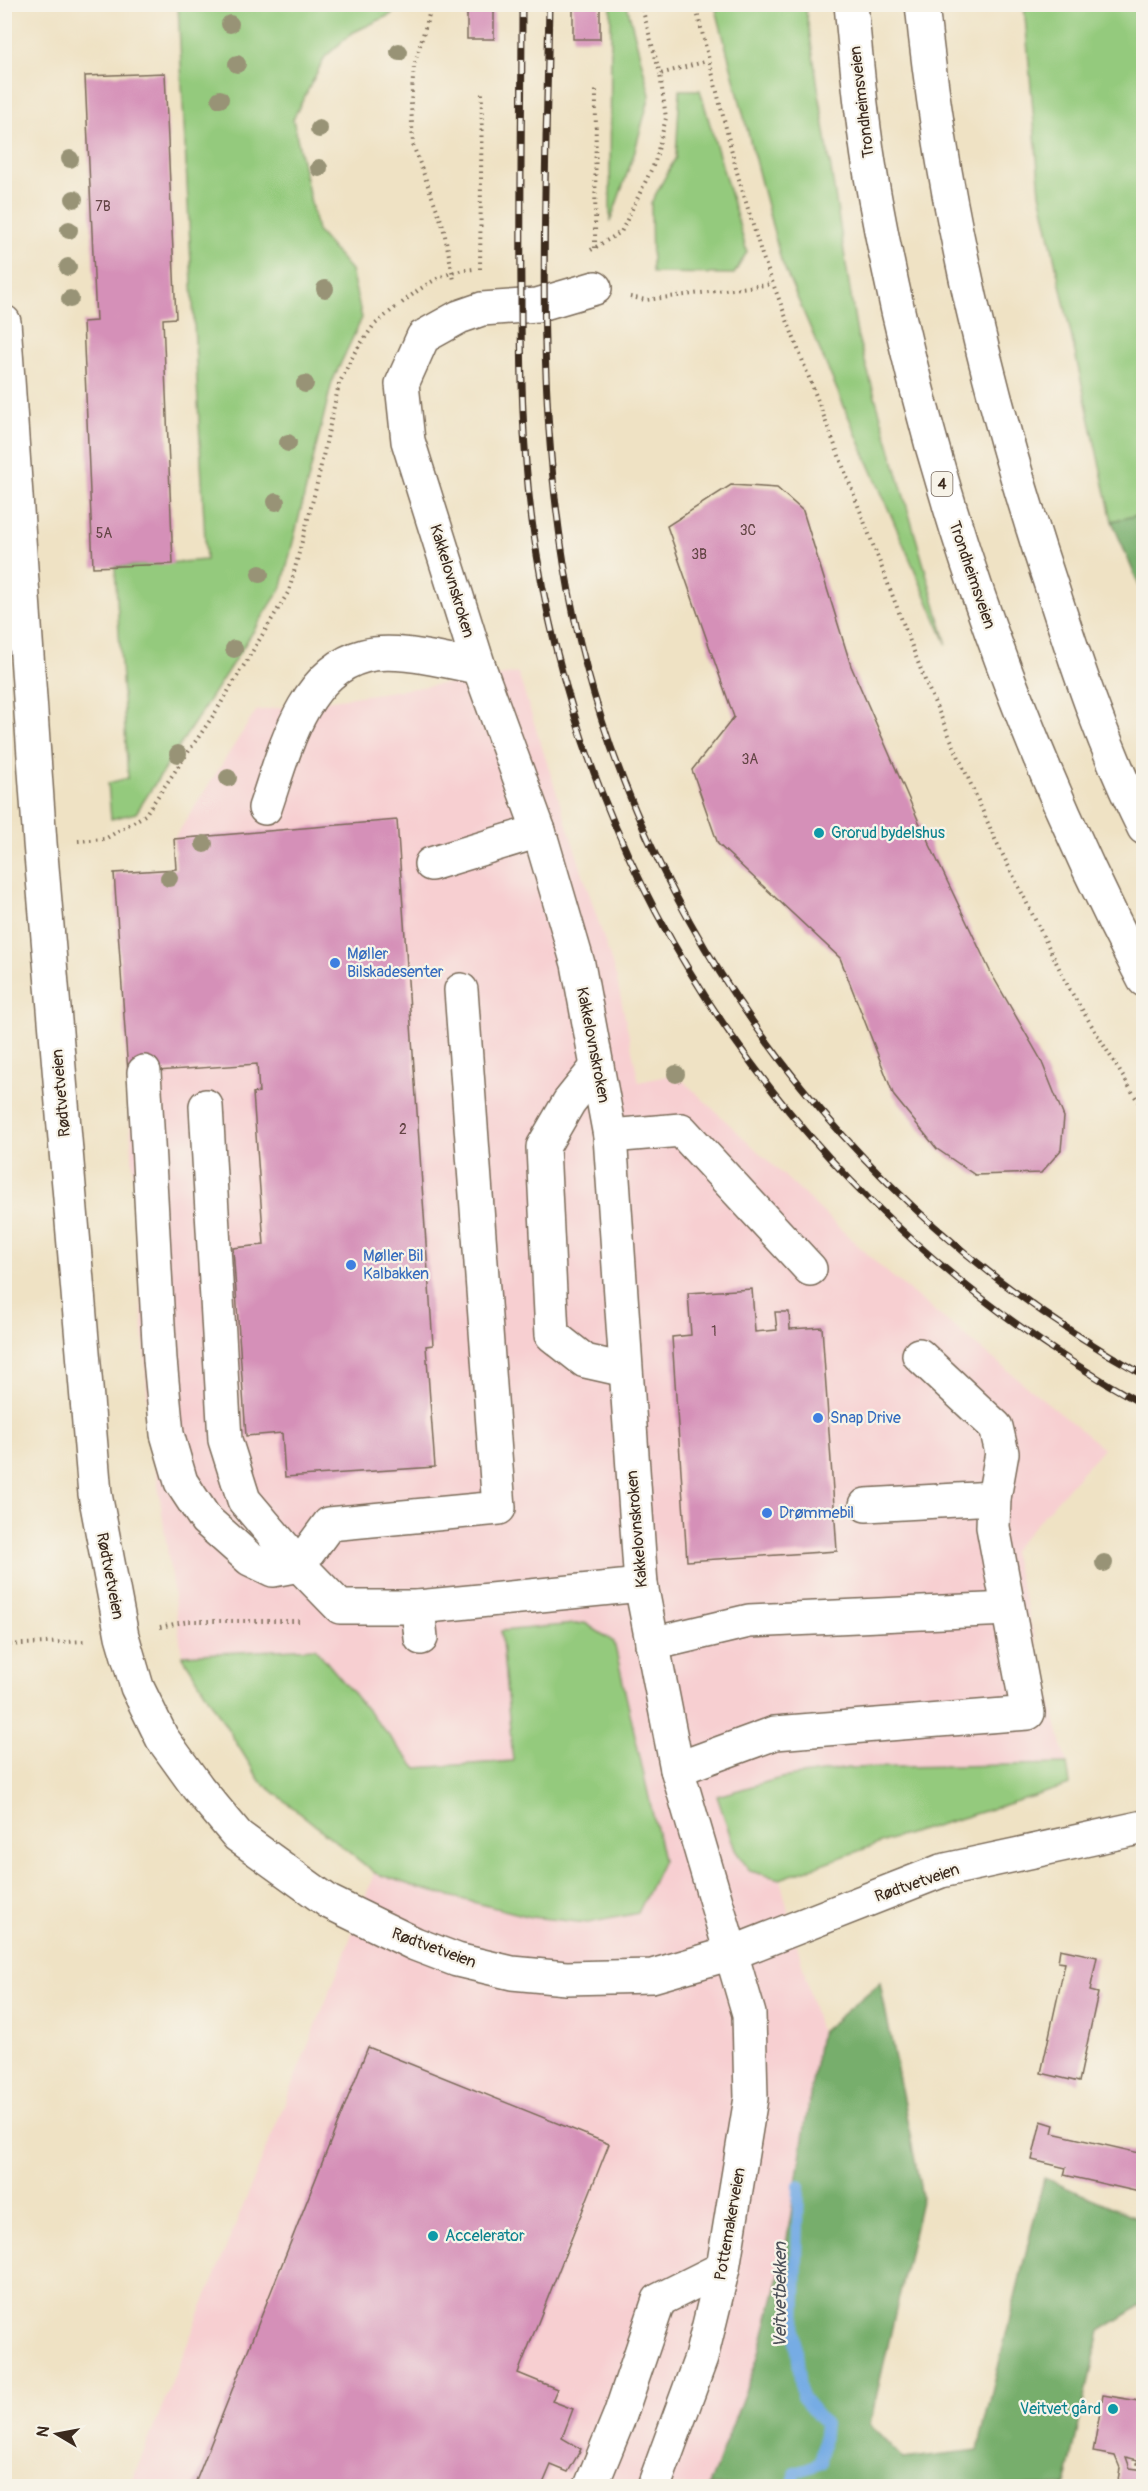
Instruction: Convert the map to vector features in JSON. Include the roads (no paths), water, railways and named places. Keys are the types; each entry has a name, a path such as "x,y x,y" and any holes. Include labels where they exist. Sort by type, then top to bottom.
{"main road":[{"name":"Trondheimsveien","path":"851,4 859,85 876,208 922,417 951,513 1028,736 1076,844 1143,980"},
{"path":"922,4 944,172 993,399 1021,496 1090,702 1143,828"},
{"name":"Kakkelovnskroken","path":"595,288 537,305 482,309 459,317 423,338 402,384 408,441 479,667 539,831 578,964 610,1136 640,1585 677,1769 732,1953"},
{"name":"Rødtvetveien","path":"4,322 16,663 94,1494 122,1636 137,1687 157,1728 198,1788 238,1836 329,1902 415,1944 457,1960 512,1973 566,1978 652,1976 732,1953 941,1871 1143,1827"},
{"path":"265,808 293,726 313,693 337,669 364,656 394,653 479,667"},
{"path":"431,864 539,831"},
{"path":"144,1072 161,1371 167,1434 181,1482 206,1520 250,1559 273,1570 298,1565 329,1524 499,1508 461,990"},
{"path":"597,1067 569,1102 543,1147 552,1335 585,1362 626,1370"},
{"path":"206,1106 225,1440 244,1500 298,1565 340,1607 419,1623 640,1585"},
{"path":"610,1136 681,1130 810,1269"},
{"path":"677,1769 775,1733 1028,1713 993,1527 994,1498 1002,1453 996,1426 919,1355"},
{"path":"866,1505 994,1498"},
{"path":"652,1644 748,1620 1008,1609"},
{"name":"Pottemakerveien","path":"654,2487 701,2358 723,2268 751,2098 749,2014 732,1953"},
{"path":"591,2487 659,2300 723,2268"}],"waterway":[{"name":"Veitvetbekken","path":"792,2486 796,2472 821,2463 825,2424 802,2397 795,2332 799,2185"}],"railway":[{"path":"522,4 521,349 524,435 529,492 532,521 559,660 602,793 660,919 732,1036 817,1144 915,1242 1024,1329 1144,1405"},
{"path":"549,4 544,285 545,355 555,494 564,563 592,689 636,810 692,926 762,1035 843,1135 934,1226 1035,1306 1144,1375"}],"place":[{"name":"Grorud bydelshus","path":"819,833"},
{"name":"Møller Bilskadesenter","path":"335,963"},
{"name":"Møller Bil Kalbakken","path":"351,1265"},
{"name":"Snap Drive","path":"818,1418"},
{"name":"Drømmebil","path":"767,1513"},
{"name":"Accelerator","path":"433,2236"},
{"name":"Veitvet gård","path":"1113,2409"}]}
